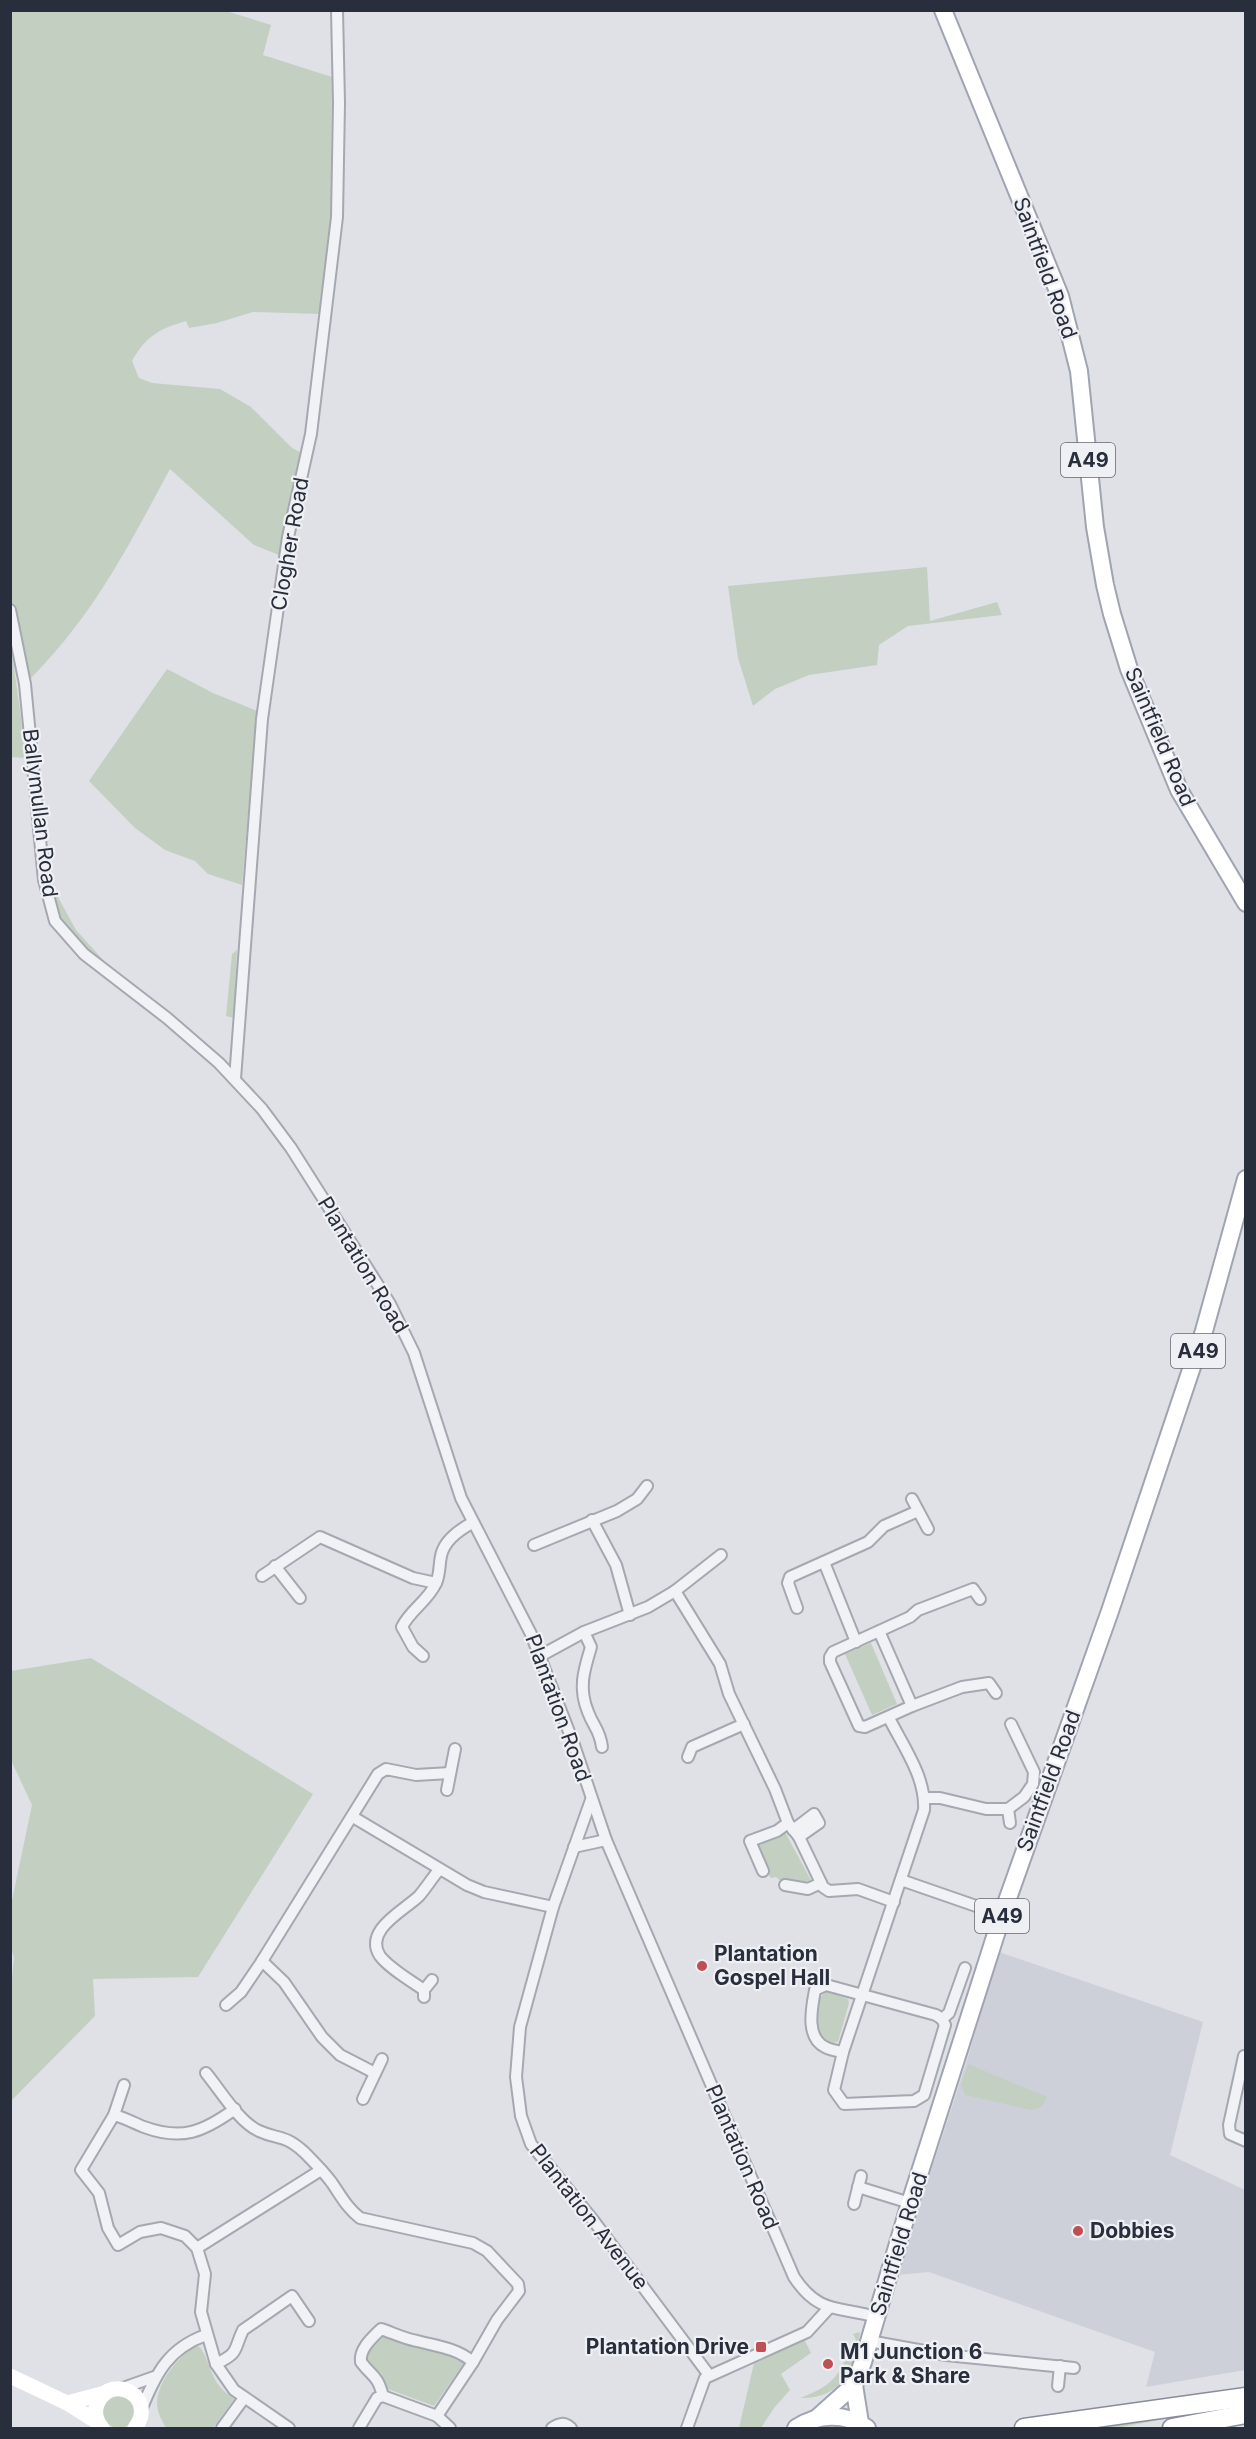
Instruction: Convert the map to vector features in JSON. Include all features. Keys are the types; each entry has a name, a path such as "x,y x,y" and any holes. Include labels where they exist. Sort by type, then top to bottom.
{"highway":[{"path":"1024,2428 1245,2397"},
{"path":"1172,2428 1245,2414"}],"main road":[{"name":"Saintfield Road","path":"943,10 1060,296 1072,336 1079,371 1096,539 1105,585 1129,669 1179,790 1245,903"},
{"name":"Saintfield Road","path":"818,2418 854,2385 1002,1915 1110,1611 1204,1331 1245,1179"},
{"path":"10,2376 67,2403 100,2425"},
{"name":"Saintfield Road","path":"854,2385 863,2426"},
{"path":"67,2403 120,2389 135,2395 141,2420"},
{"path":"100,2425 96,2406 105,2393"},
{"name":"A49","path":"796,2428 818,2418 840,2417 863,2426"}],"street":[{"name":"Clogher Road","path":"235,1079 262,719 288,537 311,434 337,217 339,103 337,10"},
{"name":"Ballymullan Road","path":"10,610 25,684 44,880 55,921 84,954 167,1018 235,1079"},
{"name":"Plantation Road","path":"235,1079 262,1109 291,1148 390,1304 414,1353 461,1498 472,1523 524,1617 573,1742 606,1840 794,2277 812,2298 829,2308 876,2317"},
{"path":"534,1545 617,1511 637,1499 647,1486"},
{"path":"912,1499 928,1530"},
{"path":"797,1608 788,1583 790,1577 868,1542 884,1526 918,1511"},
{"path":"592,1520 616,1565 630,1615"},
{"path":"423,1656 413,1647 402,1627 406,1618 426,1599 436,1583 441,1553 447,1544 472,1523"},
{"path":"262,1576 320,1537 413,1578 436,1583"},
{"path":"540,1656 584,1632 648,1607 712,1569 721,1555"},
{"path":"824,1562 856,1642"},
{"path":"275,1566 300,1598"},
{"path":"980,1599 974,1584 918,1610 910,1617 833,1652 830,1657 834,1672 859,1726 889,1718 912,1706 962,1687 991,1679 996,1693"},
{"path":"675,1591 720,1665 729,1694 821,1883 829,1891 858,1888 894,1902"},
{"path":"879,1631 912,1706"},
{"path":"584,1632 591,1647 580,1682 587,1712 601,1734 602,1747"},
{"path":"843,2052 824,2047 816,2038 810,2017 815,1990 826,1984 861,1995 936,2015 945,2025 924,2095 914,2101 844,2104 834,2090 861,1995 924,1810 925,1798 921,1783 889,1718"},
{"path":"689,1748 744,1724"},
{"path":"925,1798 940,1798 986,1809 1008,1809 1024,1797 1033,1784 1034,1772 1011,1724"},
{"path":"447,1790 455,1749"},
{"path":"226,2005 241,1992 262,1961 378,1774 386,1769 416,1775 450,1773"},
{"name":"Plantation Avenue","path":"591,1800 553,1907 518,2040 516,2077 519,2105 526,2136 593,2220 709,2375"},
{"path":"1008,1809 1010,1823"},
{"path":"353,1817 439,1870 484,1892 553,1907"},
{"path":"763,1871 750,1841 777,1831 794,1830"},
{"path":"574,1847 606,1840"},
{"path":"432,1980 424,1994 384,1960 375,1944 381,1930 391,1917 420,1894 439,1870"},
{"path":"901,1880 1002,1915"},
{"path":"785,1885 808,1889 821,1883"},
{"path":"262,1961 284,1982 328,2043 340,2055 375,2073"},
{"path":"942,2019 949,2013 965,1968"},
{"path":"1244,2056 1229,2125 1230,2134 1245,2141"},
{"path":"363,2099 382,2059"},
{"path":"206,2073 235,2109 259,2131 289,2140 321,2170 349,2209 360,2218 473,2243 487,2252 519,2284 519,2291 497,2320 473,2362 437,2416"},
{"path":"124,2085 114,2115 81,2170 99,2193 108,2228 118,2245 140,2232 161,2228 185,2236 197,2248 205,2274 201,2312 216,2364 234,2390 289,2428"},
{"path":"114,2115 169,2135 191,2133 213,2125 235,2109"},
{"path":"197,2248 321,2170"},
{"path":"854,2204 860,2181 910,2203"},
{"path":"216,2364 233,2354 238,2347 243,2330 249,2324 292,2296 309,2321"},
{"path":"687,2428 703,2382 709,2375 807,2332 829,2308"},
{"path":"383,2396 375,2375 361,2362 360,2356 381,2329 418,2342 434,2343 466,2356 473,2362"},
{"path":"120,2389 154,2377 189,2341 206,2335"},
{"path":"869,2341 924,2353 1074,2368"},
{"path":"1058,2386 1059,2366"},
{"path":"141,2420 154,2377"},
{"path":"359,2428 377,2398 383,2396 437,2416 450,2428"},
{"path":"222,2428 244,2398"},
{"path":"552,2428 561,2423 571,2428"}],"shaded area":[{"name":"Dobbies","path":"999,1952 1203,2022 1170,2155 1245,2190 1245,2370 1146,2387 1155,2352 929,2272 897,2275 965,2067"}],"green space":[{"path":"10,11 226,11 271,25 263,55 332,77 331,213 321,314 253,312 217,323 189,328 186,321 168,327 148,339 132,361 139,378 152,383 220,389 251,407 292,448 300,452 279,555 254,545 170,469 107,582 71,633 27,682 18,625 10,598"},
{"path":"927,567 930,621 997,602 1002,615 908,626 879,645 877,665 809,675 775,689 753,706 738,658 728,586"},
{"path":"11,646 21,718 24,758 11,757"},
{"path":"167,669 213,693 257,711 242,885 208,874 195,861 165,850 135,828 89,781"},
{"path":"49,871 59,899 76,930 106,963 80,944 65,925 55,902"},
{"path":"237,950 234,1018 226,1016 232,954"},
{"path":"871,1643 897,1704 872,1715 845,1654"},
{"path":"91,1658 313,1794 198,1977 93,1979 95,2016 11,2101 10,1998 14,1958 11,1948 11,1905 32,1805 11,1760 11,1671"},
{"path":"785,1832 813,1884 782,1882 776,1877 771,1878 766,1872 757,1846"},
{"path":"827,1991 848,1999 849,2003 838,2042 832,2043 822,2039 816,2014 818,2001"},
{"path":"968,2064 1047,2097 1046,2100 1041,2106 1031,2110 965,2095 961,2085"},
{"path":"860,2332 854,2358 844,2379 827,2393 800,2398 823,2387 836,2376 856,2340 853,2334"},
{"path":"387,2335 454,2356 455,2359 464,2363 434,2406 385,2388 381,2373 365,2361 367,2353 379,2336"},
{"path":"804,2339 811,2353 781,2374 790,2390 761,2428 739,2428 754,2363"},
{"path":"195,2346 200,2347 220,2387 234,2399 213,2428 166,2428 158,2411 157,2402 162,2383 181,2358"},
{"path":"119,2396 130,2401 135,2412 130,2423 119,2428 108,2423 103,2412 108,2401"},
{"path":"1237,2405 1117,2428 1081,2428"}],"place":[{"name":"Plantation Gospel Hall","path":"702,1966"},
{"name":"Dobbies","path":"1078,2231"},
{"name":"Plantation Drive","path":"761,2347"},
{"name":"M1 Junction 6 Park & Share","path":"828,2364"}]}
